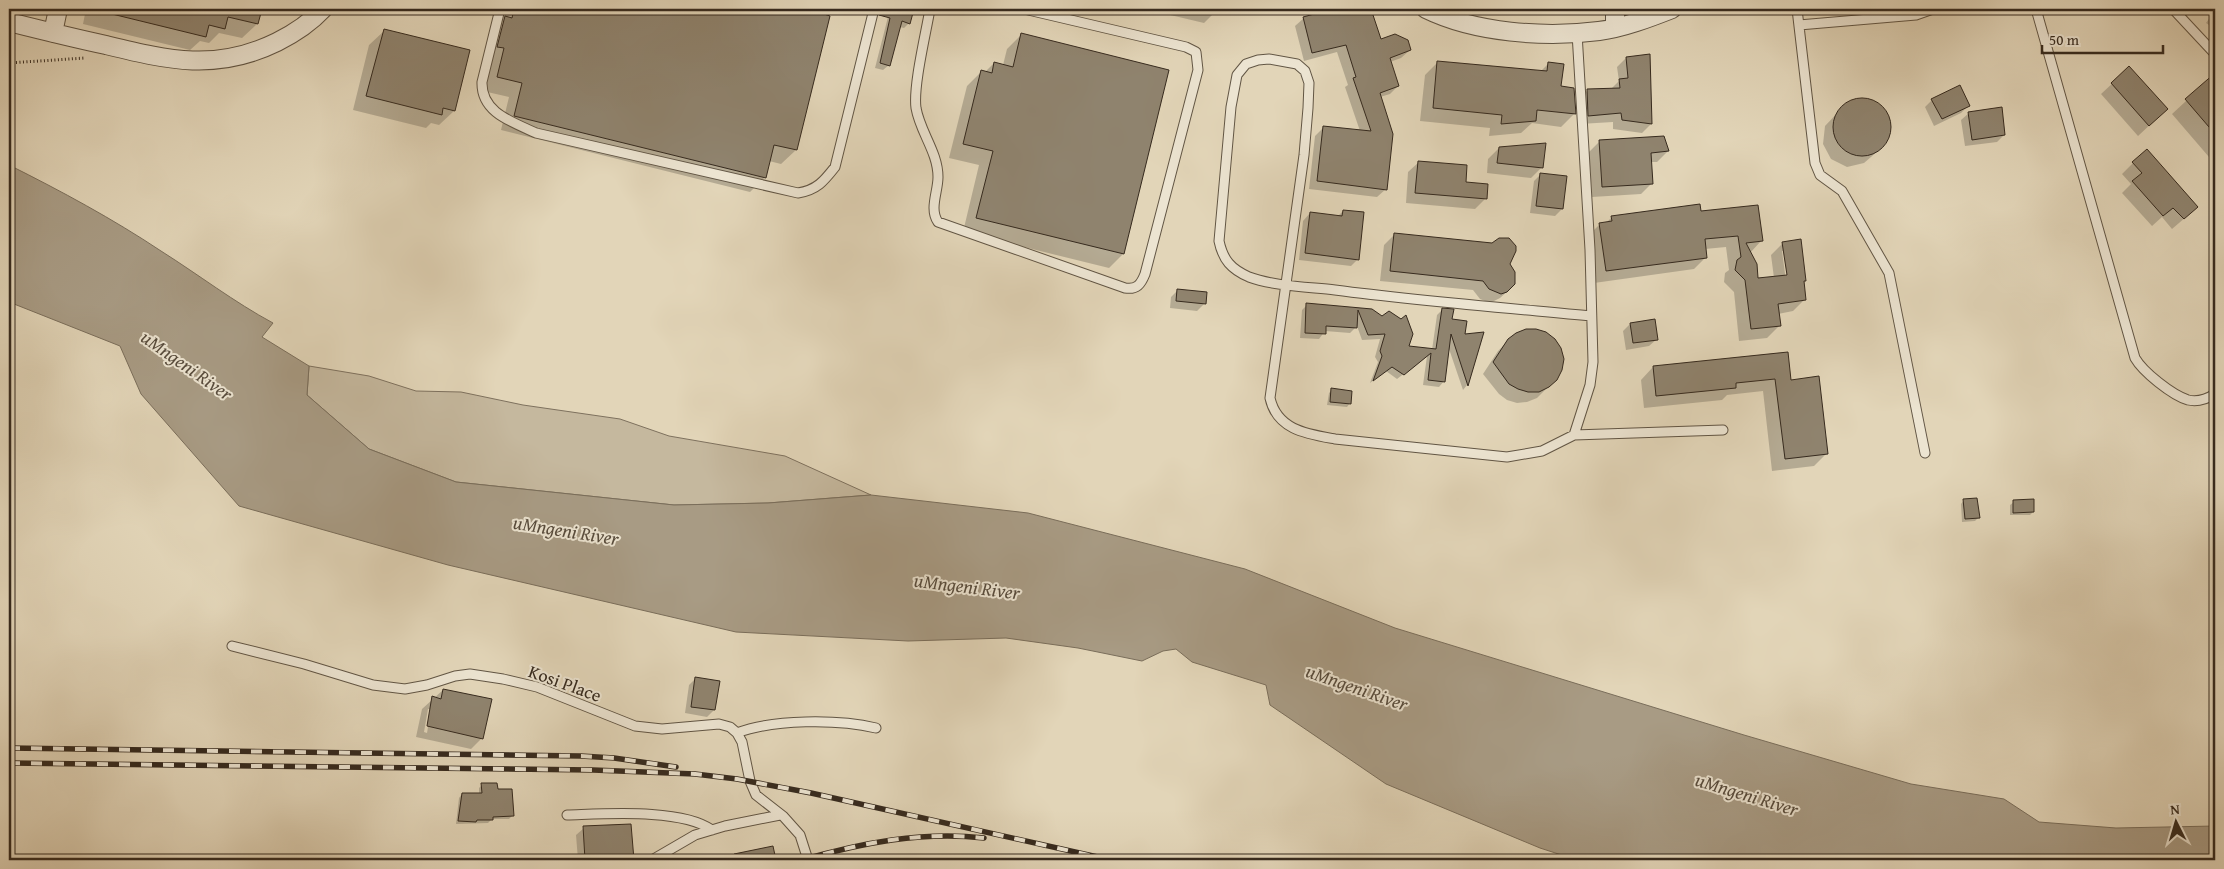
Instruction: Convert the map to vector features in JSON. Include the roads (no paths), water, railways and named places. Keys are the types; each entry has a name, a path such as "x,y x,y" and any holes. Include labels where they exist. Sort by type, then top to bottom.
{"street":[{"path":"53,33 58,9"},
{"path":"9,22 181,61 225,60 261,50 289,36 323,9"},
{"path":"1426,9 1441,16 1485,30 1577,33 1615,27 1672,9"},
{"path":"1615,9 1615,27"}],"lane":[{"path":"500,9 482,82 482,92 498,115 536,133 798,193 809,192 823,184 835,167 874,9"},
{"path":"930,9 915,98 919,119 936,163 938,177 934,210 938,222 1125,288 1137,287 1145,274 1198,70 1196,52 1186,47 1024,9"},
{"path":"1797,9 1815,162 1820,175 1842,191 1889,274 1925,453"},
{"path":"1799,25 1916,15 1933,9"},
{"path":"2036,9 2135,358 2148,374 2181,396 2195,400 2215,394"},
{"path":"2173,9 2215,54"},
{"path":"1574,435 1590,385 1593,362 1590,250 1577,33"},
{"path":"1591,316 1385,297 1285,284 1249,277 1229,266 1222,254 1219,242 1231,106 1238,74 1246,64 1269,59 1296,64 1304,71 1309,84 1304,155 1285,284 1270,398 1272,409 1290,427 1312,435 1335,439 1507,457 1542,451 1574,435 1723,430"},
{"name":"Kosi Place","path":"232,646 304,664 373,685 405,689 470,674 504,678 537,687 635,726 662,730 719,724 730,727 737,733"},
{"path":"808,860 800,835 780,814 756,796 750,781 742,742 737,733 751,727 792,722 862,725 876,728"},
{"path":"567,815 636,814 657,816 698,822 712,830"},
{"path":"652,860 695,835 780,814"}],"water":[{"name":"uMngeni River","path":"9,165 67,195 124,228 273,323 262,337 309,366 307,395 369,449 456,482 674,505 768,503 871,495 1028,513 1245,569 1395,628 1911,784 2004,799 2039,822 2116,828 2215,826 2215,860 1577,860 1540,848 1386,784 1270,705 1266,685 1192,662 1176,649 1163,651 1142,661 1078,648 1006,638 908,641 736,632 448,565 239,506 141,394 120,346 9,302"}],"railway":[{"path":"9,748 581,756 614,758 676,767"},
{"path":"9,763 593,770 695,774 737,779 811,793 1111,860"},
{"path":"802,860 847,848 915,837 961,836 984,838"}]}
